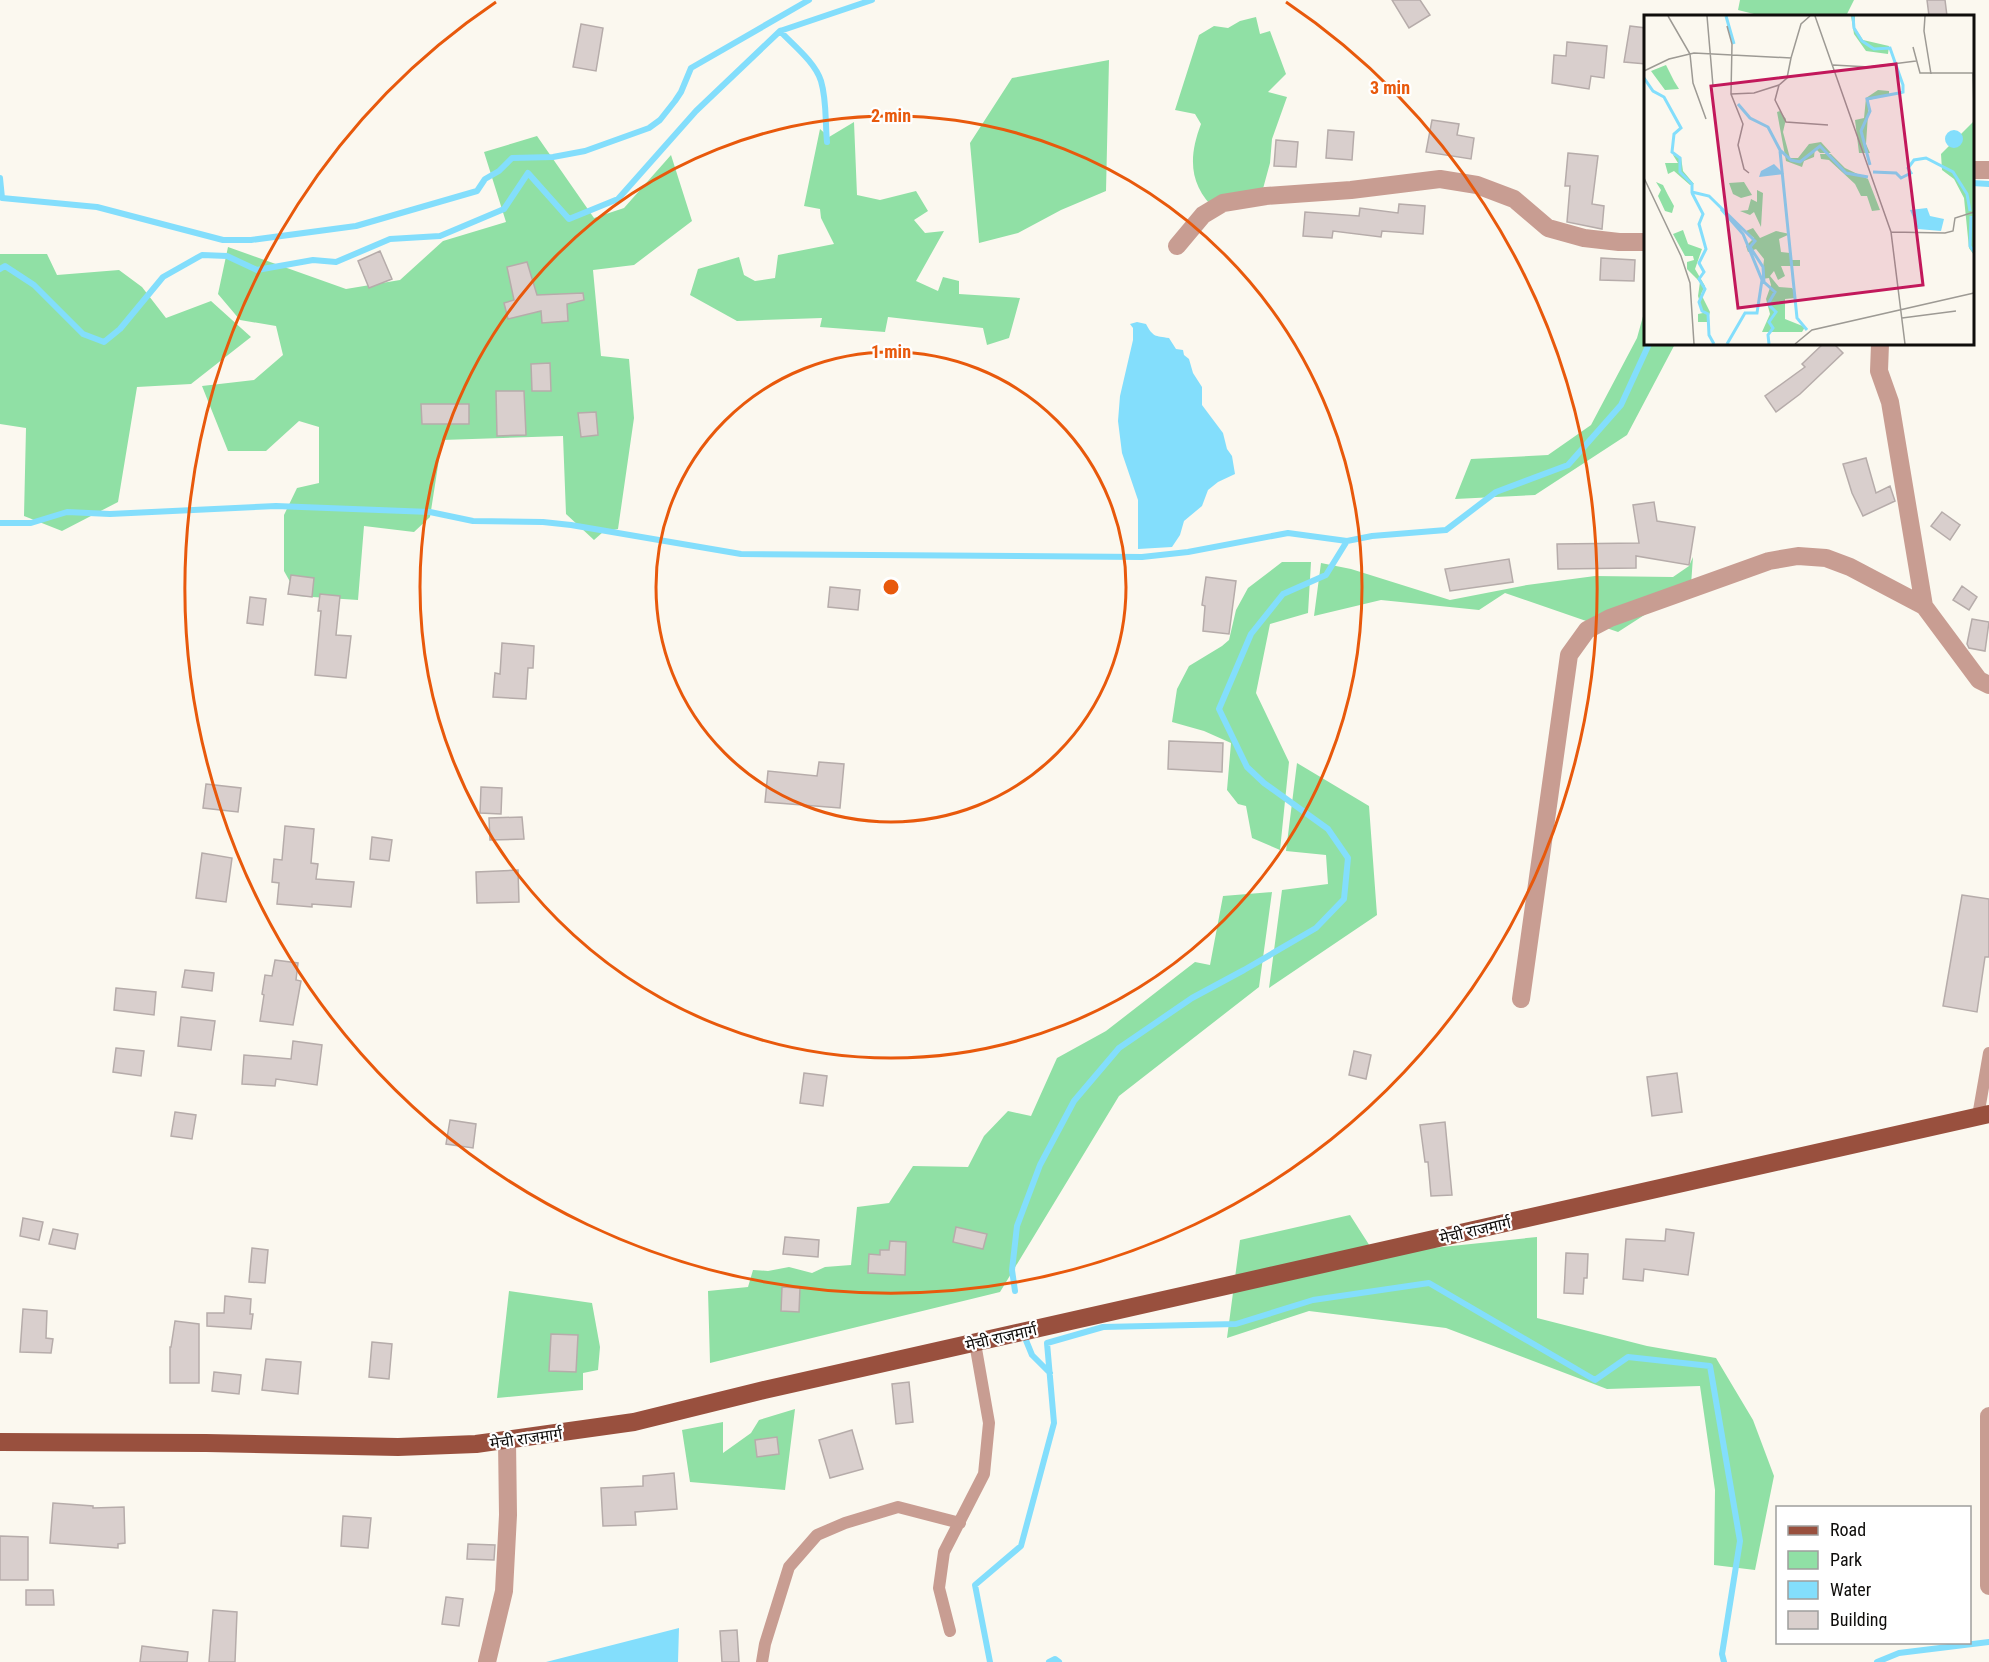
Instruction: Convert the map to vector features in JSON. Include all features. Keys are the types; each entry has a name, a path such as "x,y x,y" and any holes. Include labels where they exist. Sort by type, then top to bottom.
{"main road":[{"name":"मेची राजमार्ग","path":"0,1442 398,1447 507,1441 634,1422 975,1342 1984,1115"}],"street":[{"path":"1177,246 1203,215 1223,203 1266,196 1440,179 1477,185 1514,199 1548,228 1584,238 1644,242"},
{"path":"1880,345 1879,371 1892,412 1924,606"},
{"path":"1521,999 1569,655 1587,630 1610,618 1770,561 1798,556 1826,558 1850,567 1924,606 1979,680 1989,685"},
{"path":"1989,1416 1989,1586"},
{"path":"487,1662 504,1591 508,1515 507,1441"}],"lane":[{"path":"1984,1115 1989,1053"},
{"path":"950,1631 939,1588 944,1552 984,1474 989,1423 975,1342"},
{"path":"762,1662 765,1644 789,1567 817,1535 845,1523 898,1507 960,1523"}],"green space":[{"path":"1740,0 1854,0 1846,15 1758,15 1738,10"},
{"path":"1256,17 1260,34 1270,31 1286,74 1268,92 1287,97 1272,139 1270,163 1261,196 1217,211 1201,192 1194,171 1194,148 1201,124 1195,114 1175,110 1199,35 1214,26 1228,28 1240,21"},
{"path":"1109,60 1106,191 1061,210 1018,233 979,243 970,143 1012,78"},
{"path":"854,122 857,195 880,200 916,191 928,211 914,220 925,233 944,231 916,281 938,291 943,277 959,281 959,294 1020,298 1009,338 987,345 983,328 888,317 885,332 820,327 822,318 737,321 690,295 698,269 739,257 744,275 755,281 775,278 778,255 834,244 821,218 820,209 804,206 820,129 829,137"},
{"path":"537,136 594,218 624,208 671,155 692,221 634,265 593,270 601,356 629,359 634,418 618,529 603,532 594,540 566,514 563,436 442,440 430,517 414,532 364,526 358,600 298,596 284,571 284,515 297,488 319,483 319,427 299,421 266,451 228,451 202,386 254,380 283,355 276,326 240,320 218,294 228,247 346,289 400,280 443,241 506,222 484,152"},
{"path":"0,254 47,254 57,275 119,270 142,287 166,318 211,301 251,337 191,384 137,387 118,502 62,531 24,516 26,428 0,424"},
{"path":"1644,313 1644,345 1674,345 1627,435 1535,495 1455,499 1471,459 1548,455 1591,425 1637,338"},
{"path":"1693,557 1691,585 1618,632 1505,593 1479,610 1381,600 1314,616 1321,563 1351,569 1450,600 1527,585 1595,576 1673,577 1689,566"},
{"path":"1282,562 1311,562 1308,613 1270,624 1256,693 1289,762 1280,850 1252,838 1246,806 1238,804 1227,790 1231,743 1204,731 1172,722 1177,689 1189,666 1229,640 1236,610 1248,588"},
{"path":"1297,763 1369,806 1377,915 1269,988 1282,890 1328,884 1326,855 1286,851"},
{"path":"1272,892 1259,987 1119,1096 1000,1292 710,1363 708,1291 748,1287 753,1270 768,1271 789,1267 812,1273 825,1267 851,1265 857,1207 889,1203 913,1166 968,1167 984,1136 1008,1111 1031,1116 1057,1058 1106,1031 1195,962 1210,965 1223,896"},
{"path":"1350,1215 1375,1254 1537,1237 1537,1318 1647,1346 1716,1358 1753,1420 1774,1476 1755,1570 1714,1565 1715,1490 1700,1386 1607,1389 1446,1328 1309,1311 1227,1338 1240,1240"},
{"path":"509,1291 592,1303 600,1347 598,1370 583,1373 583,1390 497,1398"},
{"path":"795,1409 785,1490 690,1482 682,1430 723,1422 723,1453 751,1433 759,1420"}],"water":[{"path":"1137,322 1146,324 1155,335 1169,338 1176,349 1183,350 1184,355 1189,359 1193,373 1202,387 1202,405 1223,433 1227,449 1232,456 1235,474 1208,490 1202,506 1184,521 1180,535 1172,547 1138,549 1138,500 1122,453 1118,421 1120,396 1133,340 1133,328 1130,324"},
{"path":"679,1628 678,1662 546,1662"}],"building":[{"path":"1392,0 1420,0 1430,15 1409,28"},
{"path":"1927,0 1945,0 1947,15 1929,15"},
{"path":"581,24 603,28 596,71 573,67"},
{"path":"1630,26 1644,28 1644,64 1624,62"},
{"path":"1567,42 1607,46 1604,78 1591,76 1589,89 1552,83 1554,55 1566,56"},
{"path":"1432,120 1459,124 1457,135 1474,138 1471,159 1426,152"},
{"path":"1328,130 1354,132 1352,160 1326,158"},
{"path":"1276,140 1298,142 1296,167 1274,166"},
{"path":"1568,153 1598,156 1592,204 1604,206 1602,229 1567,222 1570,186 1565,186"},
{"path":"1399,204 1425,206 1423,234 1382,231 1381,237 1333,231 1332,238 1303,236 1305,212 1359,216 1360,208 1398,213"},
{"path":"380,251 392,279 369,288 358,261"},
{"path":"1601,258 1635,260 1634,281 1600,280"},
{"path":"527,262 537,295 583,293 584,300 567,304 568,321 542,323 541,311 508,319 504,303 514,300 507,267"},
{"path":"1822,345 1835,345 1843,353 1800,394 1776,412 1765,396 1805,367 1802,364"},
{"path":"550,363 551,391 532,391 531,364"},
{"path":"496,391 524,391 526,435 497,436"},
{"path":"421,404 469,404 469,424 422,424"},
{"path":"596,412 598,435 581,437 578,413"},
{"path":"1866,458 1876,493 1890,486 1895,501 1863,516 1852,493 1843,464"},
{"path":"1654,502 1657,521 1695,527 1689,565 1636,556 1636,568 1558,569 1557,544 1639,543 1633,505"},
{"path":"1942,512 1960,525 1950,540 1931,526"},
{"path":"1509,559 1513,582 1450,591 1445,569"},
{"path":"291,575 314,578 312,597 288,594"},
{"path":"1206,577 1236,581 1229,634 1203,631 1205,606 1202,605"},
{"path":"1962,586 1977,597 1969,610 1953,600"},
{"path":"830,587 860,590 858,610 828,607"},
{"path":"320,594 340,596 336,635 351,636 346,678 315,675 321,611 318,611"},
{"path":"250,597 266,599 263,625 247,623"},
{"path":"1972,619 1989,622 1985,651 1969,648 1967,644"},
{"path":"502,643 534,646 533,668 528,668 526,699 493,697 495,673 500,674"},
{"path":"1169,741 1223,743 1222,772 1168,769"},
{"path":"819,762 844,764 840,808 765,802 768,771 817,776"},
{"path":"206,784 241,788 238,812 203,808"},
{"path":"481,787 502,788 501,814 480,813"},
{"path":"522,817 524,839 490,840 489,818"},
{"path":"285,826 314,829 311,863 318,864 316,879 354,882 351,907 277,904 279,883 272,882 274,859 282,860"},
{"path":"372,837 392,840 389,861 370,859"},
{"path":"202,853 232,858 226,902 196,898"},
{"path":"518,870 519,902 477,903 476,872"},
{"path":"1962,895 1989,899 1989,957 1985,957 1977,1012 1943,1006"},
{"path":"275,960 298,963 296,980 301,981 293,1025 260,1021 265,975 272,976"},
{"path":"185,970 214,973 212,991 182,987"},
{"path":"116,988 156,992 154,1015 114,1010"},
{"path":"181,1017 215,1021 211,1050 178,1046"},
{"path":"293,1041 322,1045 317,1085 276,1079 275,1086 242,1084 244,1055 291,1059"},
{"path":"116,1048 144,1051 141,1076 113,1072"},
{"path":"1354,1051 1371,1055 1366,1079 1349,1075"},
{"path":"804,1073 827,1076 823,1106 800,1103"},
{"path":"1677,1073 1682,1112 1652,1116 1647,1077"},
{"path":"175,1112 196,1115 192,1139 171,1136"},
{"path":"450,1120 476,1124 473,1148 446,1144"},
{"path":"1445,1122 1452,1195 1431,1196 1428,1162 1425,1162 1420,1125"},
{"path":"23,1218 43,1222 39,1240 20,1236"},
{"path":"956,1227 987,1234 983,1249 953,1242"},
{"path":"53,1229 78,1234 75,1249 49,1244"},
{"path":"1666,1229 1694,1233 1688,1275 1644,1269 1643,1281 1623,1279 1626,1239 1665,1241"},
{"path":"785,1237 819,1240 818,1257 783,1254"},
{"path":"890,1241 906,1242 905,1275 868,1273 869,1254 880,1255 880,1250 889,1250"},
{"path":"252,1248 268,1250 265,1283 249,1282"},
{"path":"1566,1253 1588,1254 1587,1278 1584,1278 1583,1294 1564,1293"},
{"path":"782,1287 800,1288 799,1312 781,1311"},
{"path":"225,1296 251,1299 250,1314 253,1314 251,1329 207,1326 207,1313 224,1313"},
{"path":"23,1309 47,1311 46,1338 53,1339 51,1353 20,1352"},
{"path":"175,1321 199,1324 199,1383 170,1383 170,1347"},
{"path":"551,1334 578,1335 576,1372 549,1371"},
{"path":"372,1342 392,1344 389,1379 369,1377"},
{"path":"266,1359 301,1362 298,1394 262,1390"},
{"path":"214,1372 241,1375 239,1394 212,1391"},
{"path":"909,1382 913,1422 896,1424 892,1384"},
{"path":"852,1430 863,1469 830,1478 819,1440"},
{"path":"777,1437 779,1454 757,1457 755,1440"},
{"path":"674,1473 677,1509 635,1512 636,1525 603,1526 601,1488 643,1486 643,1476"},
{"path":"53,1503 93,1506 93,1508 124,1507 125,1543 118,1544 118,1548 50,1543"},
{"path":"343,1516 371,1518 368,1548 341,1546"},
{"path":"0,1536 28,1537 28,1580 0,1580"},
{"path":"468,1544 495,1545 494,1560 467,1559"},
{"path":"26,1590 53,1590 54,1605 26,1605"},
{"path":"446,1597 463,1599 459,1626 442,1624"},
{"path":"213,1610 237,1612 235,1662 209,1662"},
{"path":"737,1630 739,1662 722,1662 720,1631"},
{"path":"142,1646 188,1652 187,1662 140,1662"}],"waterway":[{"path":"0,178 2,198 97,207 223,240 251,240 356,226 477,191 485,179 499,171 512,158 553,157 585,151 649,128 660,120 675,101 691,68 809,0"},
{"path":"0,269 5,266 34,285 83,334 104,342 120,329 163,277 202,255 227,256 257,270 313,260 336,262 390,239 440,236 504,209 528,173 569,219 618,199 696,111 780,31 872,0"},
{"path":"780,31 809,61 821,81 827,142"},
{"path":"1974,183 1989,184"},
{"path":"1015,1291 1012,1270 1017,1226 1040,1165 1074,1101 1119,1048 1192,998 1316,928 1344,899 1348,858 1328,829 1264,783 1247,767 1219,709 1251,634 1283,594 1326,575 1347,541 1372,536 1446,530 1496,492 1568,465 1621,405 1649,345"},
{"path":"0,523 31,523 67,512 110,514 276,506 430,512 473,521 543,522 571,525 741,554 1142,557 1188,552 1288,533 1347,541"},
{"path":"990,1662 975,1585 1021,1546 1054,1423 1047,1343 1103,1327 1236,1324 1313,1300 1429,1283 1595,1380 1628,1357 1710,1366 1740,1541 1722,1654 1724,1662"},
{"path":"1023,1333 1032,1355 1050,1373"},
{"path":"1877,1662 1899,1653 1989,1642"},
{"path":"1049,1662 1055,1659 1059,1662"}]}
